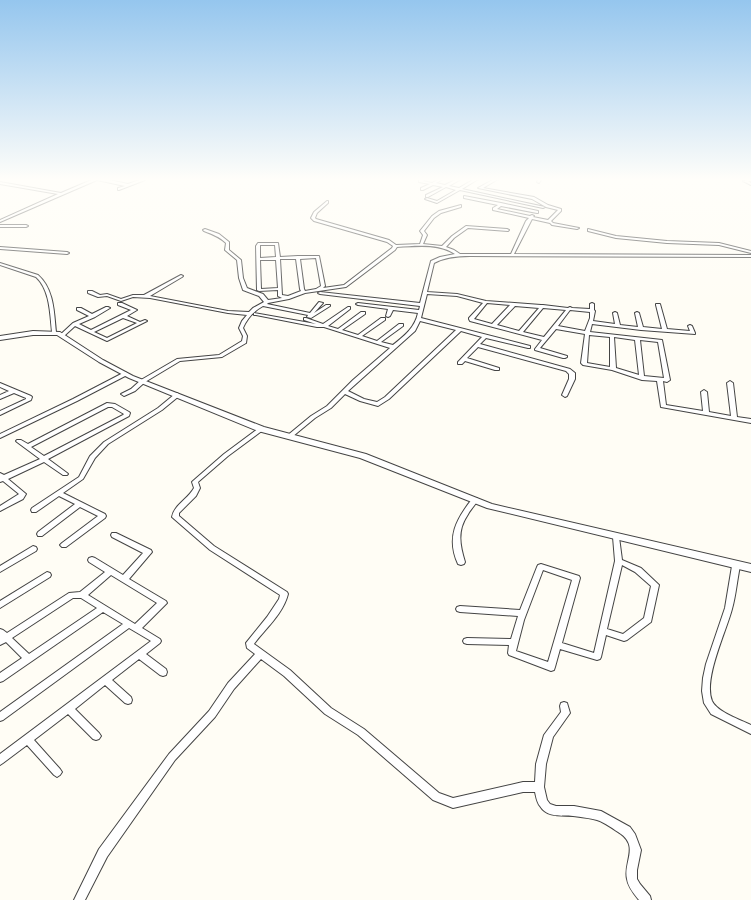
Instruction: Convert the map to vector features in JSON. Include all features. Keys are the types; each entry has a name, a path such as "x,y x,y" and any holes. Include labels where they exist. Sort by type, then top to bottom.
{"street":[{"path":"315,220 388,241 394,246 421,245 443,247 456,252 459,255"},
{"path":"421,245 425,235 422,231 431,220"},
{"path":"512,256 529,220"},
{"path":"541,220 551,222 552,224 577,228"},
{"path":"0,226 26,226"},
{"path":"443,247 453,237 467,227 507,230"},
{"path":"205,230 219,235 228,243 228,250 239,260 241,278 245,289 261,295 266,304 310,314"},
{"path":"589,230 616,237 667,242 719,244 751,252"},
{"path":"280,289 259,290 259,244 277,244 280,289 280,296 287,298"},
{"path":"124,394 133,390 143,381 179,360 214,357 225,354 244,342 246,338 240,328 244,321 254,314 255,308 306,292 345,286 394,249 394,246"},
{"path":"0,248 67,253"},
{"path":"290,436 313,417 329,407 413,330 419,319 432,262 444,257 459,255 751,256"},
{"path":"298,257 302,289 306,292 422,305"},
{"path":"258,259 318,257 323,286 314,291"},
{"path":"0,264 42,279 46,287 58,333 101,361 125,374 261,429 363,456 490,506 736,566 751,568"},
{"path":"145,296 181,276"},
{"path":"90,292 100,296 107,295 121,300 133,296 145,296 167,299 228,312 304,321 393,347"},
{"path":"425,293 457,295 488,302"},
{"path":"544,339 471,319 488,302 493,300 514,304 570,308 592,307"},
{"path":"500,302 592,307"},
{"path":"90,332 135,310 120,304"},
{"path":"304,321 320,304 312,304"},
{"path":"358,304 420,312"},
{"path":"493,326 514,304"},
{"path":"304,321 328,306"},
{"path":"519,333 543,306"},
{"path":"658,306 665,331"},
{"path":"554,327 586,333 661,342 667,380 642,378 613,369 585,364 586,333 592,318 592,307"},
{"path":"0,338 33,333 58,333 108,308"},
{"path":"324,326 348,308"},
{"path":"359,336 385,317 391,308"},
{"path":"566,357 536,349 570,308"},
{"path":"79,309 92,316"},
{"path":"339,330 363,312"},
{"path":"615,313 618,326"},
{"path":"637,313 641,328"},
{"path":"75,324 107,340 143,322 123,316"},
{"path":"419,319 528,347"},
{"path":"590,322 693,333 690,326"},
{"path":"378,342 401,324"},
{"path":"345,392 362,400 378,404 387,398 460,329"},
{"path":"485,336 462,361 497,369"},
{"path":"612,336 613,369"},
{"path":"637,339 642,378"},
{"path":"477,345 568,370 572,373 572,379 565,395"},
{"path":"0,436 125,374"},
{"path":"660,380 663,406 751,421"},
{"path":"730,384 734,418"},
{"path":"0,385 28,396 29,398 0,413"},
{"path":"0,397 14,391"},
{"path":"704,392 706,413"},
{"path":"34,510 60,494 81,478 92,457 102,447 160,409 177,395"},
{"path":"1,478 44,459 126,416 127,413 113,405 107,405 27,447"},
{"path":"261,429 226,455 195,482 196,490 176,512 175,517 212,548 284,594 281,603 264,627 250,643 250,646 287,673 328,711 361,732 436,797 453,803 523,787 539,787"},
{"path":"19,441 65,474"},
{"path":"0,510 24,494 1,478"},
{"path":"60,494 103,516 64,545"},
{"path":"461,562 455,547 456,534 465,512 476,500"},
{"path":"40,534 80,504"},
{"path":"114,536 148,552 124,579"},
{"path":"558,644 597,657 619,561 616,537"},
{"path":"0,569 33,549"},
{"path":"0,717 164,603 92,560"},
{"path":"603,631 624,638 648,620 655,585 638,570 619,561"},
{"path":"736,566 727,613 711,658 706,679 709,706 714,711 751,730"},
{"path":"541,567 576,578 551,667 512,653 514,642 523,612 541,567"},
{"path":"82,595 111,571"},
{"path":"0,605 47,576"},
{"path":"0,760 156,640 82,595 72,595 2,637 28,658"},
{"path":"0,678 102,608"},
{"path":"460,609 523,612"},
{"path":"468,641 514,642"},
{"path":"139,654 163,672"},
{"path":"79,900 103,852 172,757 212,714 231,686 260,654"},
{"path":"105,680 128,700"},
{"path":"564,706 566,713 549,735 546,751 541,764 539,787 543,803 555,811 574,811 601,816 626,831 636,850 632,870 632,879 636,888 646,900"},
{"path":"68,708 96,736"},
{"path":"27,739 57,772"}]}
